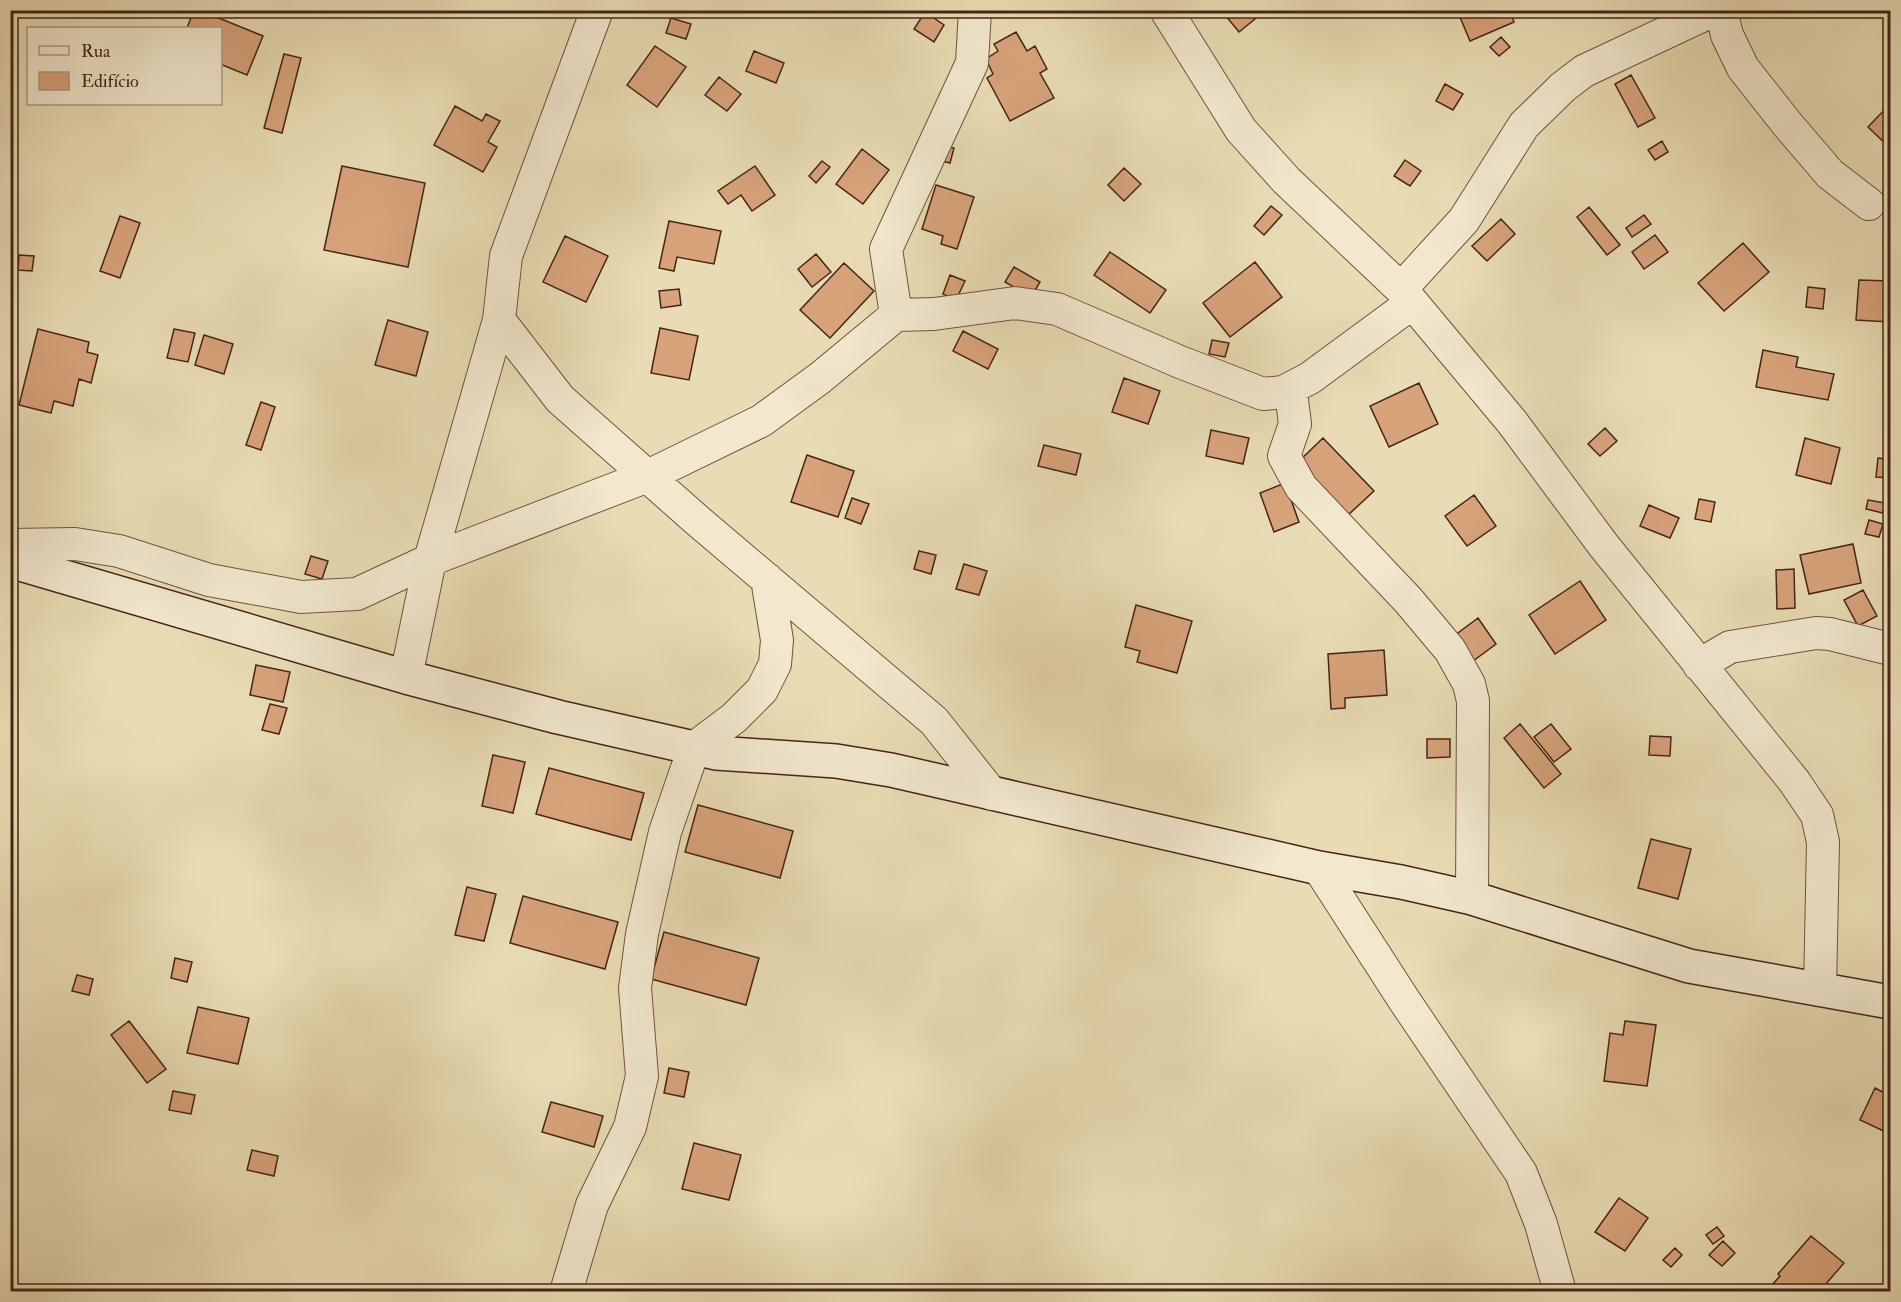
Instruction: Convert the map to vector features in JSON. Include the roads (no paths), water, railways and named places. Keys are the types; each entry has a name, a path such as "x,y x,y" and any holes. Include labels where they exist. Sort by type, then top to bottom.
{"street":[{"path":"406,677 430,560 499,320 506,256 597,10"},
{"path":"896,315 886,249 972,63 975,10"},
{"path":"1166,10 1241,130 1286,180 1406,296 1512,422 1604,546 1794,781 1817,815 1823,843 1820,990"},
{"path":"10,544 75,544 119,550 209,580 301,597 357,594 430,560 648,476 760,421 820,378 896,315 934,314 1015,303 1057,309 1180,362 1263,394 1283,392 1310,378 1406,296 1464,220 1524,124 1563,87 1584,71 1714,10"},
{"path":"1721,10 1727,35 1743,68 1830,174 1869,204"},
{"path":"499,320 560,399 934,721 992,794"},
{"path":"1283,392 1292,400 1295,424 1284,456 1302,488 1408,600 1450,650 1469,684 1473,701 1472,898"},
{"path":"10,561 406,677 558,717 716,753 836,761 891,770 1241,848 1319,868 1401,882 1472,898 1689,966 1890,1002"},
{"path":"566,1292 592,1204 630,1127 640,1086 642,1076 635,988 642,934 665,832 694,748 734,718 762,690 775,664 777,640 768,579"},
{"path":"1698,665 1730,647 1816,633 1830,634 1890,649"},
{"path":"1319,868 1404,1000 1521,1173 1541,1224 1560,1292"}]}
